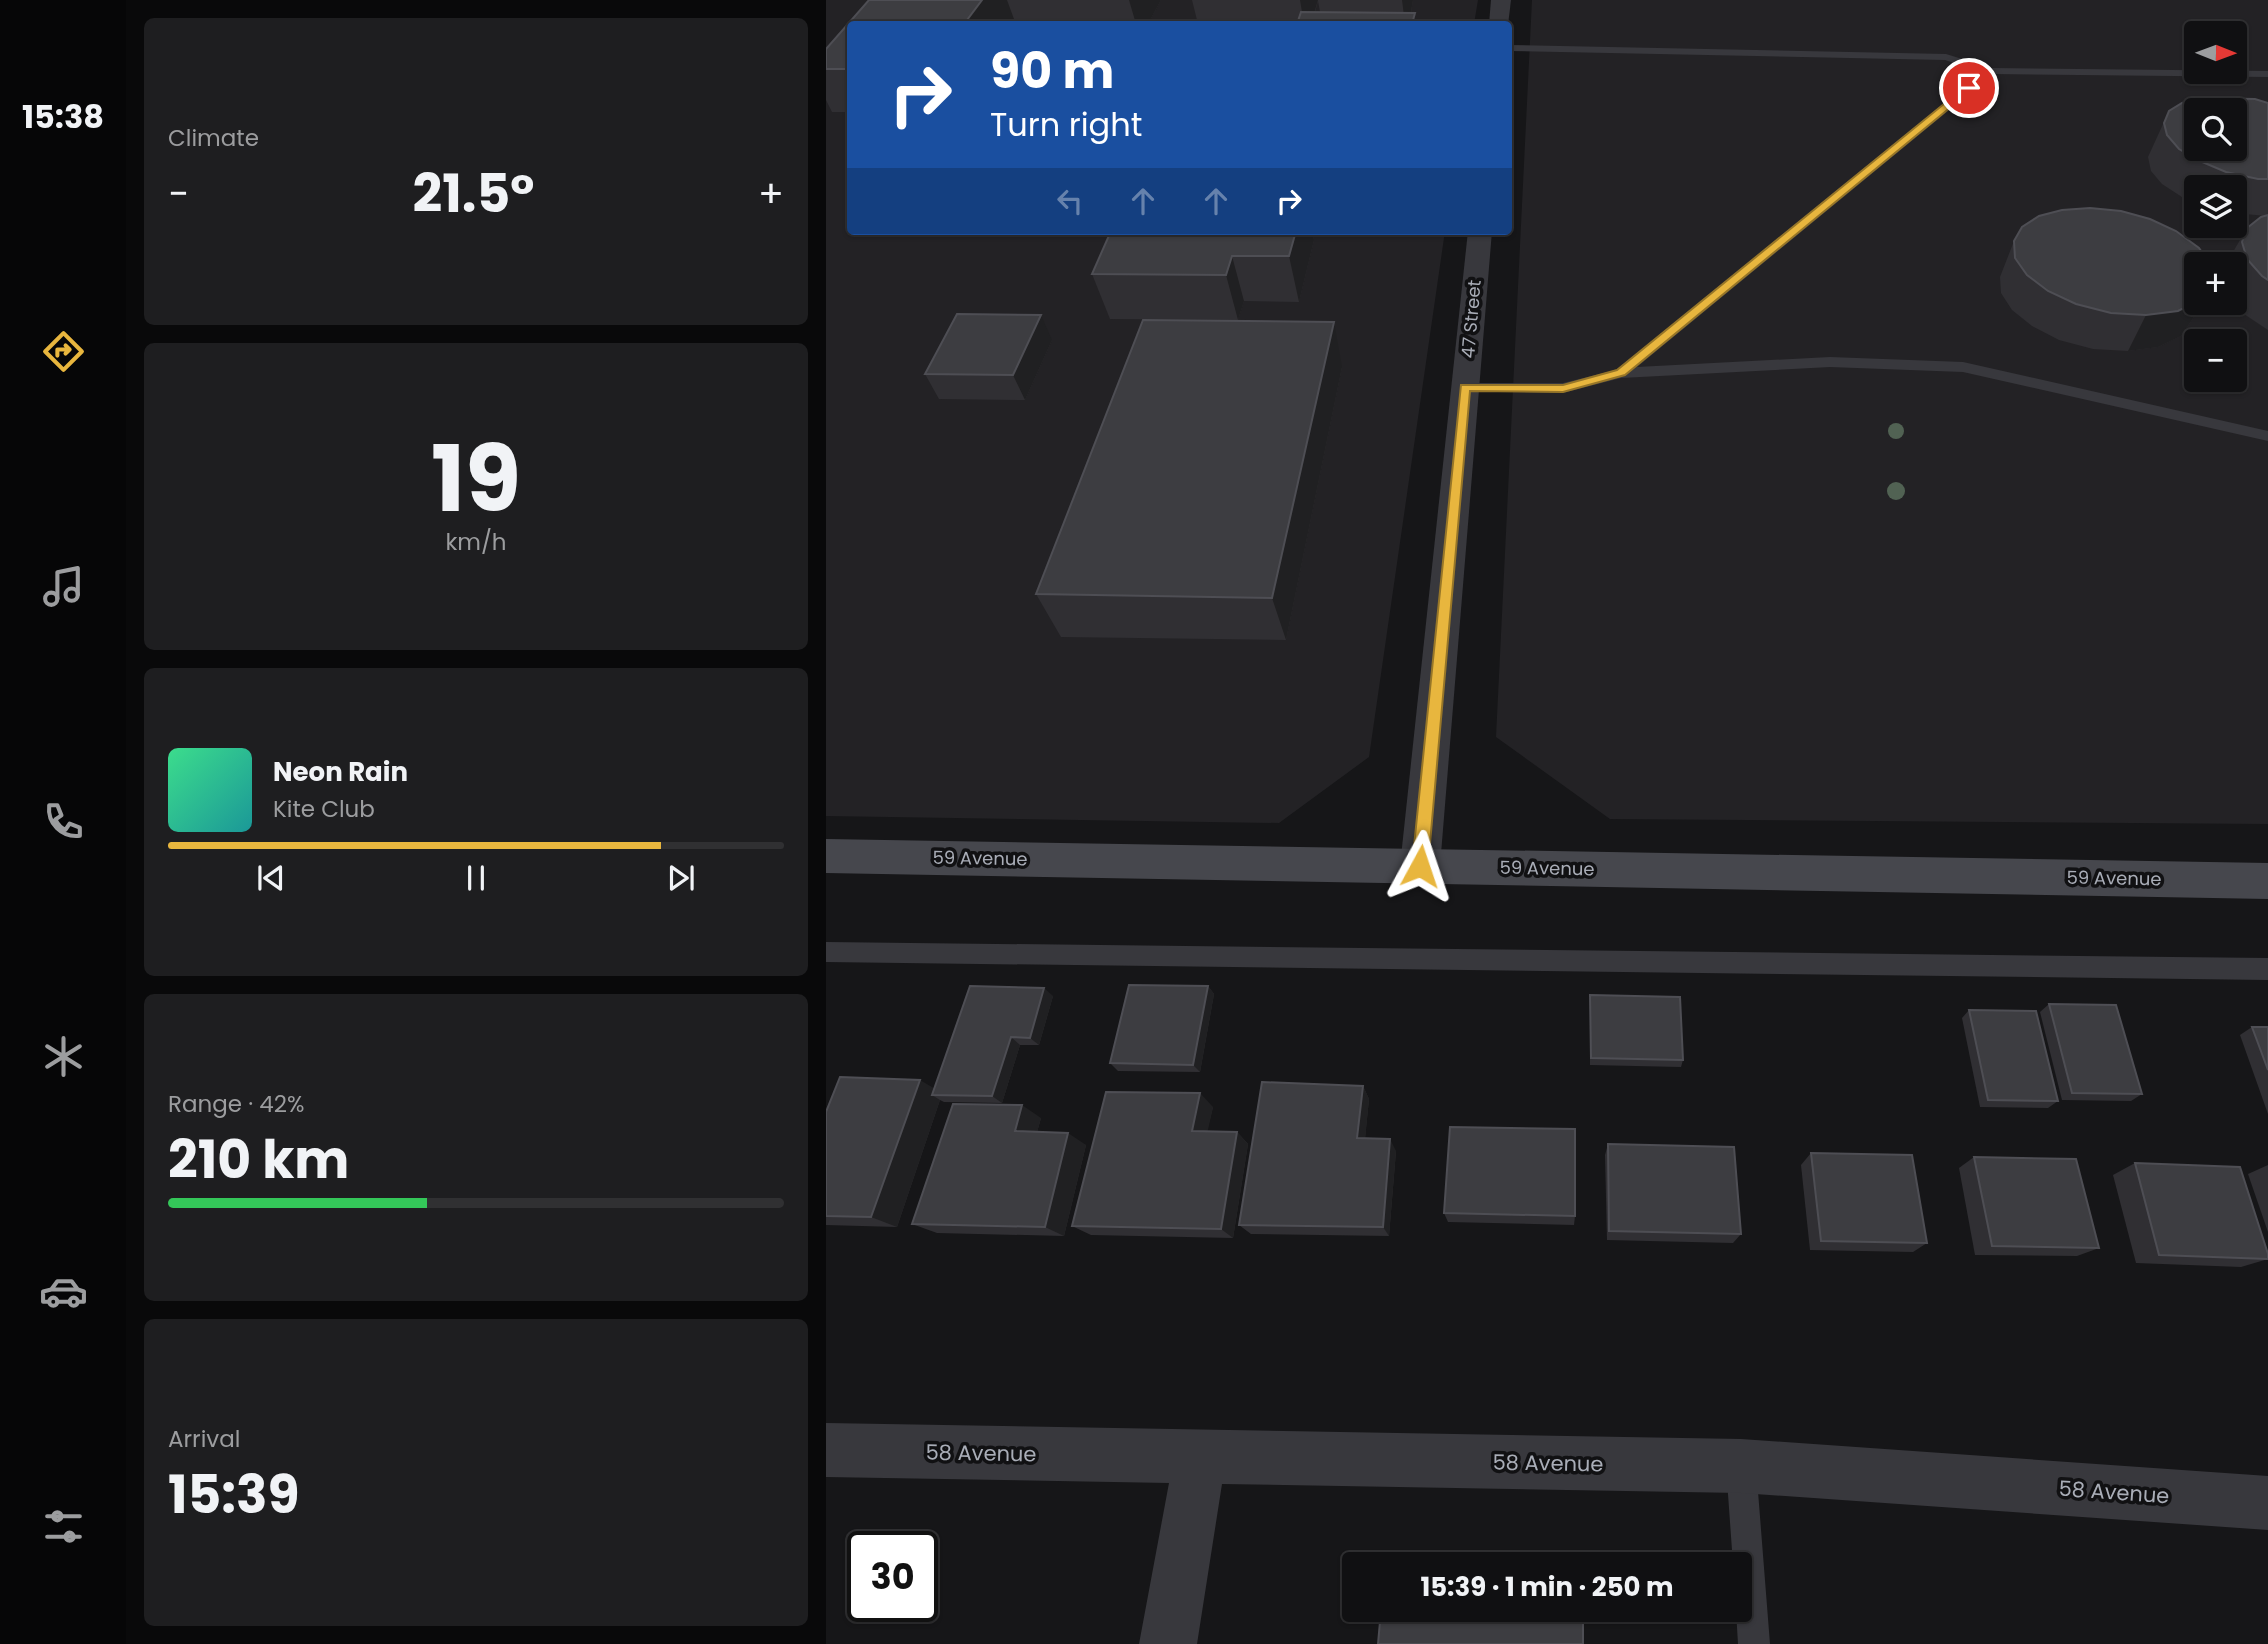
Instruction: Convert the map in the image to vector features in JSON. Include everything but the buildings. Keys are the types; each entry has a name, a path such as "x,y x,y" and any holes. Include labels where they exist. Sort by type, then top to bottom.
{"street":[{"path":"1499,21 1501,0"},
{"name":"47 Street","path":"1420,866 1479,235"},
{"name":"59 Avenue","path":"826,856 2268,881"},
{"name":"58 Avenue","path":"826,1450 1741,1466 2268,1503"},
{"path":"1168,1644 1200,1457"}],"lane":[{"path":"1512,48 1946,57 1990,71 2268,74"},
{"path":"1621,373 1990,71"},
{"path":"1465,387 1563,388 1621,373 1830,362 1964,367 2268,436"},
{"path":"826,951 2268,969"},
{"path":"1741,1466 1754,1644"}],"shaded area":[{"path":"826,0 1478,0 1474,21 847,21 847,235 1444,235 1369,757 1279,823 826,816"},
{"path":"1532,0 2268,0 2268,824 1610,819 1496,737"}],"route":[{"path":"1420,866 1465,387 1563,388 1621,373 1969,88"}]}
